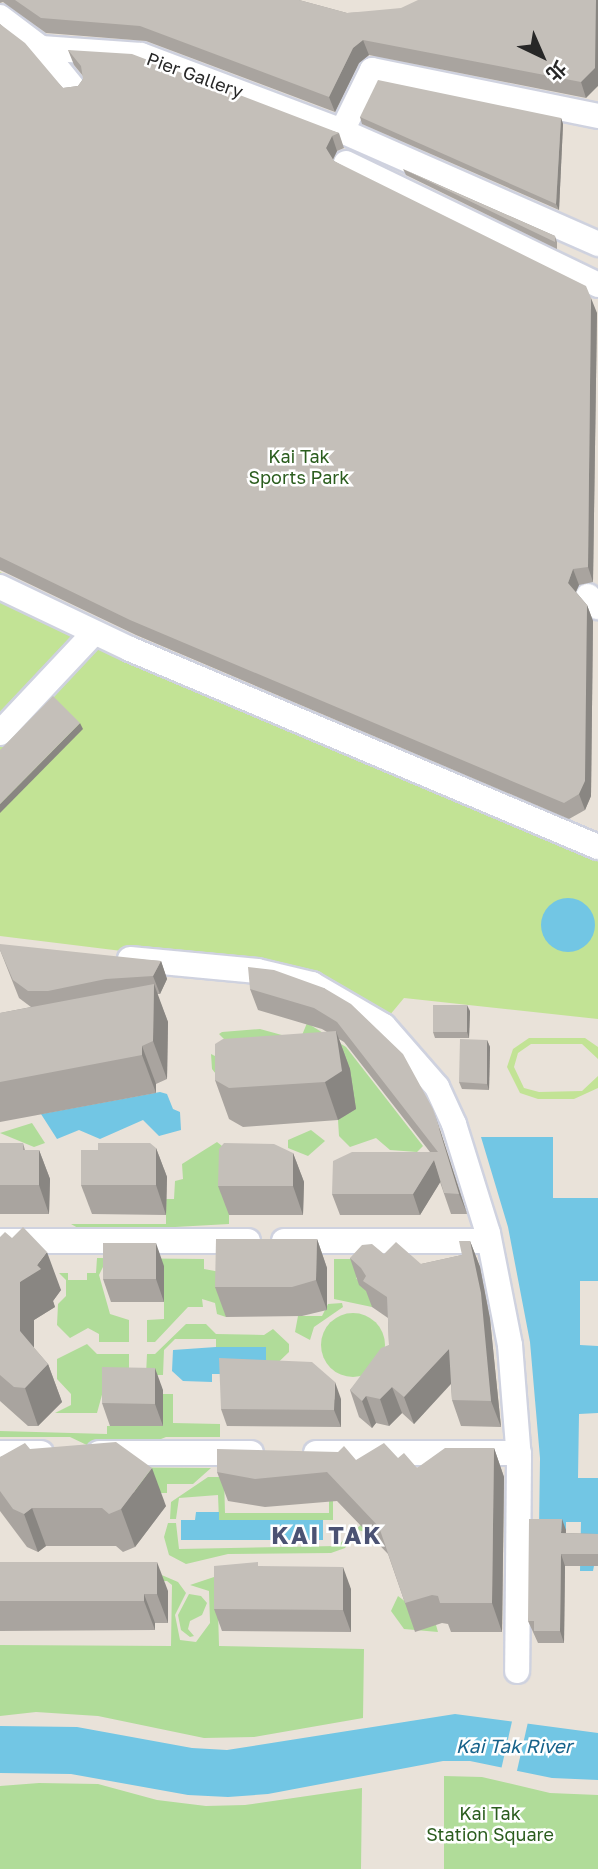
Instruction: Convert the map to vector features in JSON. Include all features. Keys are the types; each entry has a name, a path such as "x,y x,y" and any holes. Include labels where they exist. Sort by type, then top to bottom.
{"street":[{"path":"0,17 41,48 75,90"},
{"name":"Pier Gallery","path":"41,48 141,55 342,131 598,244"},
{"path":"342,131 372,70 598,116"},
{"path":"346,163 598,285"},
{"path":"0,587 94,634 598,847"},
{"path":"0,733 94,634"},
{"path":"108,957 257,971 312,984 368,1013 422,1065 450,1111 490,1241 510,1345 517,1671"},
{"path":"0,1241 480,1241"},
{"path":"0,1453 511,1453"}],"green space":[{"path":"0,572 138,639 598,833 598,1019 404,998 389,1016 316,975 0,936"},
{"path":"307,1023 346,1047 423,1146 417,1152 390,1150 376,1138 350,1147 339,1136 338,1120 345,1115 223,1083 212,1069 211,1054 227,1062 232,1047 219,1034 222,1032 260,1029 300,1040"},
{"path":"529,1038 585,1038 598,1047 598,1059 582,1044 531,1044 518,1053 514,1067 524,1088 539,1092 582,1091 598,1076 598,1088 574,1099 538,1099 520,1093 507,1067 513,1049"},
{"path":"32,1123 45,1143 34,1147 0,1133"},
{"path":"311,1130 325,1141 308,1156 288,1148 288,1140"},
{"path":"217,1142 241,1161 229,1179 229,1224 85,1232 71,1224 166,1224 166,1199 174,1199 175,1181 183,1179 182,1164"},
{"path":"393,1250 356,1278 371,1295 372,1307 334,1299 334,1259 373,1259"},
{"path":"97,1258 204,1259 204,1269 226,1273 226,1317 217,1314 215,1303 202,1299 203,1307 188,1307 155,1342 147,1342 147,1320 164,1319 164,1266 103,1267 99,1275 110,1314 129,1320 129,1342 99,1342 99,1334 88,1328 70,1338 57,1325 58,1304 66,1296 66,1280 59,1273 68,1273 68,1280 87,1280 87,1273 96,1273"},
{"path":"342,1303 343,1307 314,1327 310,1340 295,1332 298,1316 322,1316 328,1304"},
{"path":"347,1313 359,1313 376,1322 383,1333 383,1357 376,1368 359,1377 347,1377 335,1372 326,1363 321,1351 321,1339 326,1327 335,1318"},
{"path":"186,1324 206,1324 216,1334 264,1335 273,1329 289,1344 289,1352 263,1377 266,1347 216,1347 216,1339 175,1339 164,1350 163,1375 146,1375 147,1354 155,1354"},
{"path":"87,1344 97,1354 129,1354 129,1375 106,1380 97,1413 55,1413 71,1405 71,1394 57,1379 57,1359"},
{"path":"163,1394 173,1394 173,1423 220,1424 220,1437 166,1437 136,1449 89,1446 70,1437 0,1437 0,1431 107,1434 107,1426 163,1426"},
{"path":"63,1467 211,1468 193,1484 167,1484 167,1493 142,1493"},
{"path":"208,1477 224,1477 225,1513 329,1513 329,1501 333,1500 333,1520 219,1520 218,1495 179,1498 176,1519 170,1519 171,1502"},
{"path":"168,1523 176,1523 179,1549 337,1546 363,1523 379,1536 358,1530 345,1548 331,1553 228,1554 186,1564 169,1555 164,1537"},
{"path":"157,1573 178,1582 186,1593 175,1615 180,1640 196,1642 210,1623 209,1591 190,1585 217,1576 219,1646 364,1649 363,1718 254,1737 204,1738 98,1716 36,1712 0,1716 0,1645 171,1646 172,1585 167,1581 130,1581"},
{"path":"189,1594 201,1596 207,1603 202,1615 190,1621 188,1629 194,1636 190,1637 181,1630 178,1615"},
{"path":"398,1596 436,1625 438,1632 404,1629 391,1611"},
{"name":"Kai Tak Station Square","path":"444,1776 482,1777 550,1793 598,1795 598,1869 444,1869"},
{"path":"39,1783 98,1784 157,1800 206,1806 245,1805 362,1788 361,1869 0,1869 0,1786"}],"water":[{"path":"568,898 587,906 595,925 587,944 568,952 549,944 541,925 549,906"},
{"path":"160,1092 167,1094 173,1109 180,1112 181,1130 159,1136 143,1120 100,1139 79,1130 57,1139 41,1114"},
{"path":"481,1137 553,1137 553,1198 598,1198 598,1281 580,1281 580,1345 598,1346 598,1413 579,1414 578,1478 598,1478 598,1545 593,1571 580,1571 581,1522 566,1522 566,1530 539,1530 540,1458 530,1342 508,1227"},
{"path":"266,1347 266,1374 212,1374 212,1382 183,1381 172,1371 173,1350"},
{"path":"196,1512 219,1512 219,1520 323,1520 323,1540 181,1540 181,1520 195,1520"},
{"name":"Kai Tak River","path":"455,1714 598,1733 598,1780 552,1778 470,1761 443,1761 268,1794 228,1797 188,1795 71,1774 0,1773 0,1726 77,1727 192,1748 227,1750"}],"pier":[{"path":"513,1717 528,1722 516,1775 501,1770"}],"building":[{"path":"15,0 299,0 347,13 401,8 418,0 596,0 595,68 581,82 363,40 353,48 329,97 140,26 41,18"},
{"path":"0,24 25,43 63,88 78,86 83,79 81,66 68,50 132,54 339,133 332,136 326,148 334,161 586,286 591,298 588,567 573,569 568,583 587,605 585,781 579,794 564,803 130,620 0,557"},
{"path":"378,80 561,118 556,204 360,117"},
{"path":"403,169 555,236 555,242"},
{"path":"53,696 80,723 0,804 0,750"},
{"path":"0,944 161,961 153,976 106,979 48,991 28,991 13,980"},
{"path":"248,967 274,970 324,988 351,1004 403,1054 433,1109 459,1194 444,1193 434,1160 413,1194 332,1194 333,1161 352,1152 438,1152 337,1022 314,1008 250,989"},
{"path":"154,984 153,1041 142,1046 142,1055 0,1082 0,1013"},
{"path":"433,1005 467,1005 467,1032 433,1032"},
{"path":"336,1031 342,1071 325,1082 229,1088 215,1080 215,1044 223,1039"},
{"path":"460,1039 487,1040 487,1084 459,1082"},
{"path":"0,1143 23,1143 23,1150 39,1150 39,1185 0,1185"},
{"path":"98,1143 150,1143 156,1148 156,1185 81,1185 81,1150 98,1150"},
{"path":"224,1143 274,1144 293,1153 293,1186 218,1186 219,1149"},
{"path":"23,1227 47,1252 37,1265 41,1269 20,1282 20,1331 48,1364 25,1388 14,1387 0,1375 0,1237 5,1232 12,1238"},
{"path":"216,1239 317,1239 316,1280 292,1287 215,1287"},
{"path":"459,1241 470,1241 481,1293 491,1401 452,1400 449,1349 404,1397 392,1387 380,1399 366,1396 362,1401 350,1390 381,1348 389,1345 387,1297 363,1281 366,1276 350,1258 362,1245 372,1244 384,1254 396,1242 421,1264 462,1255"},
{"path":"103,1243 156,1243 156,1279 103,1279"},
{"path":"219,1358 312,1362 335,1382 334,1410 221,1409"},
{"path":"102,1367 155,1368 155,1404 102,1403"},
{"path":"116,1442 152,1468 121,1509 109,1514 102,1508 32,1508 24,1514 13,1509 0,1491 0,1457 25,1443 30,1449"},
{"path":"384,1443 398,1458 404,1453 417,1468 445,1448 494,1448 492,1603 440,1603 438,1596 432,1595 405,1603 379,1527 327,1472 255,1479 217,1472 217,1449 338,1452 344,1446 356,1460"},
{"path":"529,1519 562,1519 561,1533 598,1534 598,1554 561,1554 560,1631 534,1631 534,1621 528,1621"},
{"path":"0,1562 157,1562 157,1594 144,1594 144,1601 0,1601"},
{"path":"258,1562 258,1566 343,1567 343,1610 214,1609 214,1566"}],"district":[{"name":"KAI TAK","path":"327,1535"}],"park label":[{"name":"Kai Tak Sports Park","path":"299,468"}]}
